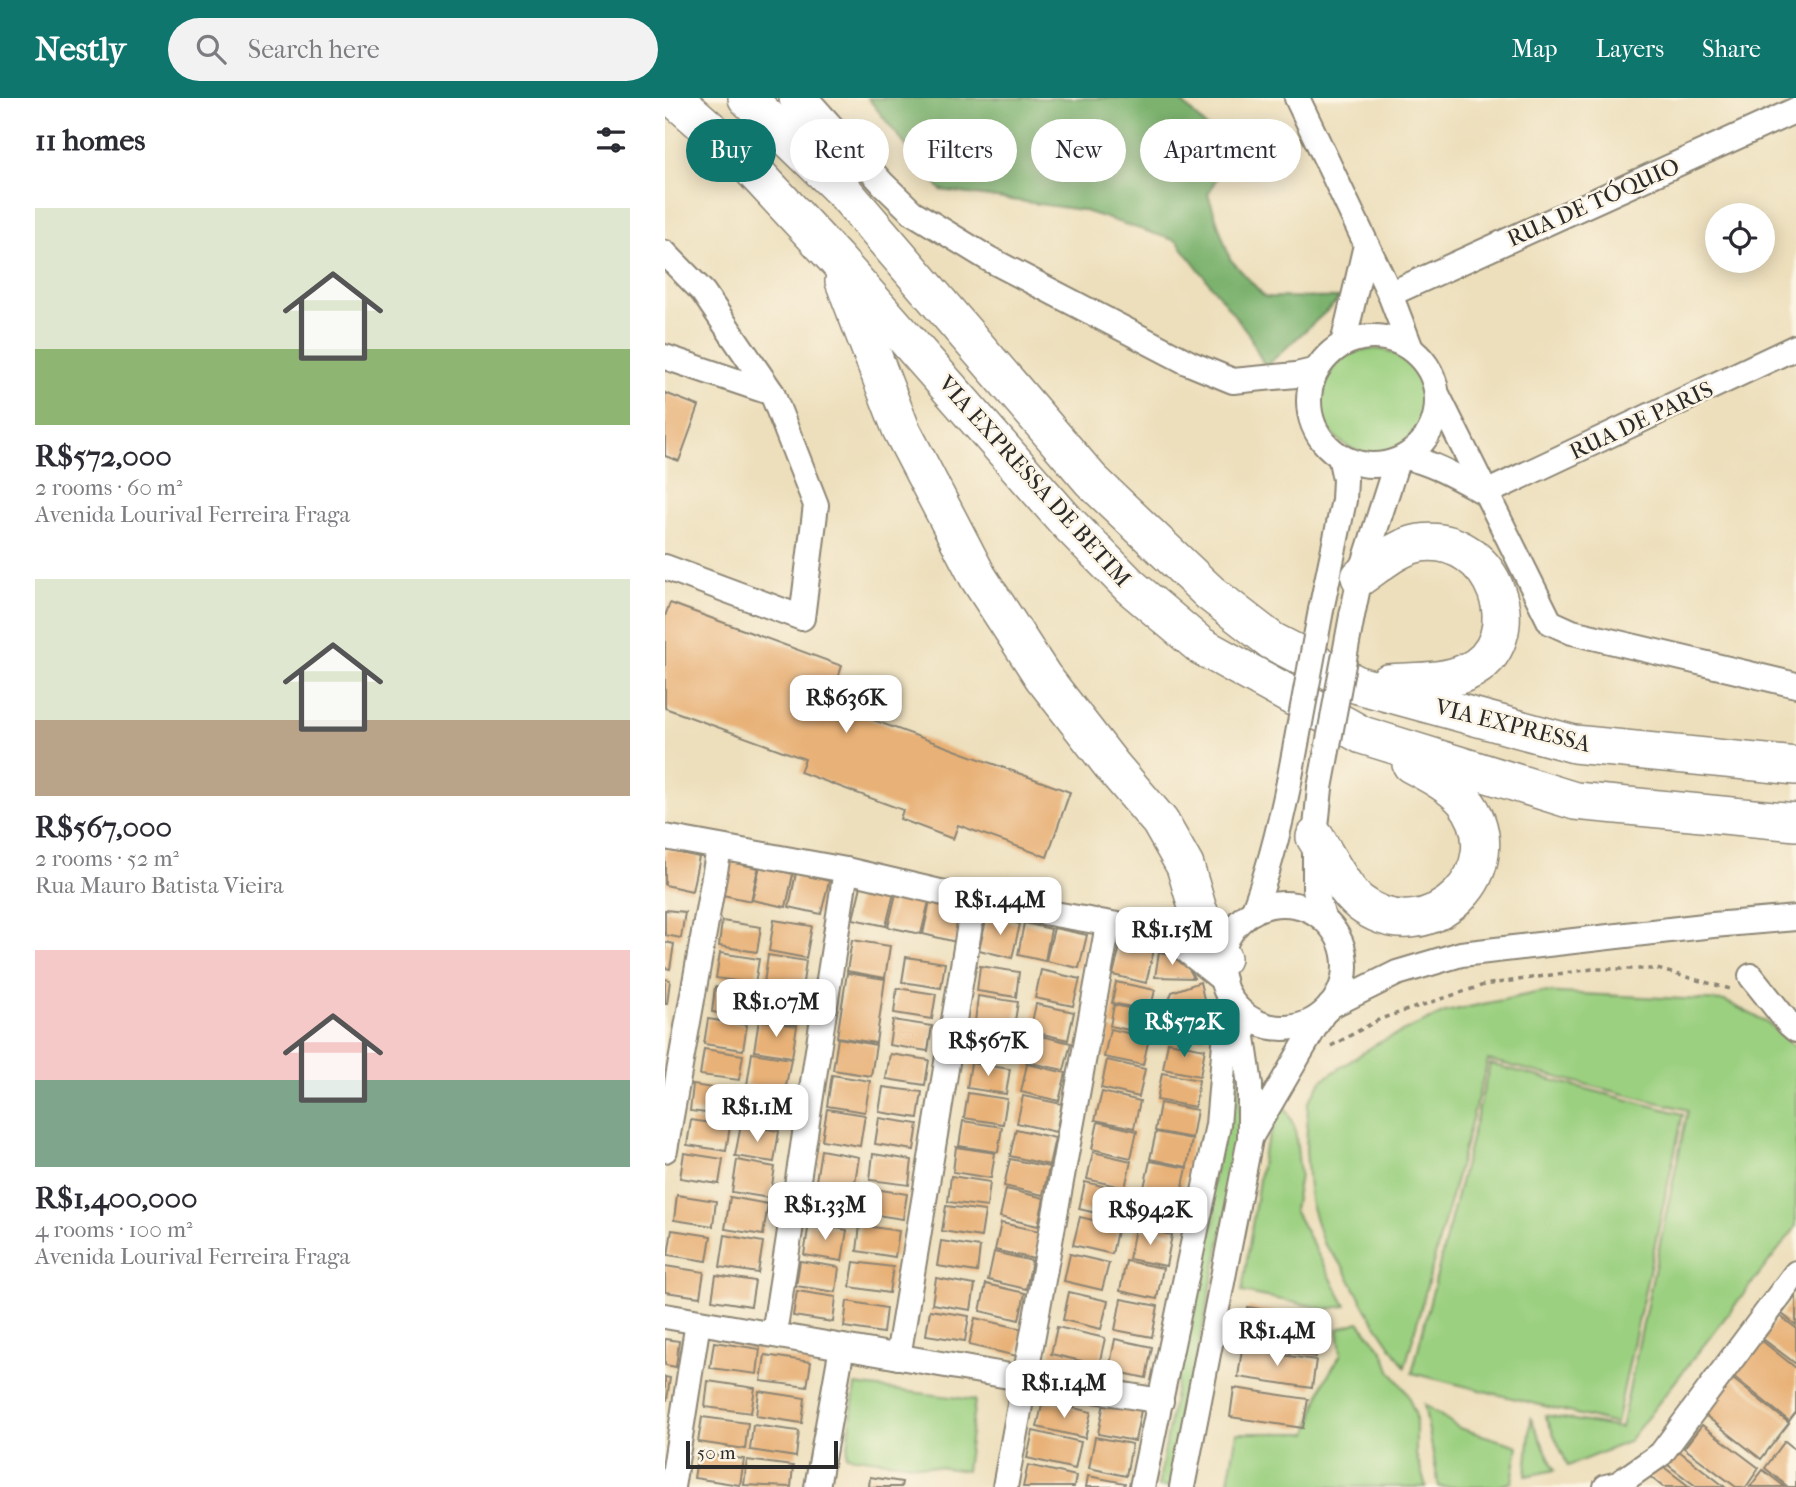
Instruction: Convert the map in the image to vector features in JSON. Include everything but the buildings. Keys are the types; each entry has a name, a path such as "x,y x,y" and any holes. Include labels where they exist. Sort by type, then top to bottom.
{"highway":[{"name":"VIA EXPRESSA DE BETIM","path":"674,98 739,155 835,258 1066,521 1131,587 1201,646 1362,735 1575,801 1796,822"},
{"name":"VIA EXPRESSA DE BETIM","path":"747,98 846,194 1091,480 1210,593 1272,641 1358,685"},
{"path":"798,98 846,194"},
{"path":"835,258 901,429 978,578 1043,677 1160,822 1185,866 1198,910 1228,986"},
{"path":"1358,685 1440,680 1468,672 1488,656 1498,635 1501,611 1496,588 1484,568 1466,553 1444,544 1421,543 1398,550 1360,577"},
{"name":"VIA EXPRESSA","path":"1358,685 1574,744 1796,766"},
{"path":"1315,838 1344,884 1359,902 1380,915 1403,920 1427,917 1448,907 1466,891 1477,869 1480,845 1476,822 1464,801 1447,785 1362,735"}],"street":[{"path":"806,98 883,184 912,212 989,260 1189,363 1233,381 1296,375 1317,370"},
{"path":"1304,100 1366,246 1390,294 1411,348"},
{"name":"RUA DE TÓQUIO","path":"1390,294 1796,110"},
{"path":"1343,344 1366,246"},
{"path":"665,253 703,292 772,393 816,505 802,618 665,567"},
{"path":"1438,396 1437,415 1420,446 1401,459 1378,466 1358,464 1328,448 1311,419 1309,405 1310,387 1317,370 1325,358 1343,344 1360,337 1378,336 1411,348 1425,361 1434,379 1438,396 1549,622 1572,632 1796,685"},
{"name":"RUA DE PARIS","path":"1486,493 1796,347"},
{"path":"665,357 772,393"},
{"path":"1253,912 1280,828 1344,499 1345,479 1340,456"},
{"path":"1401,459 1420,460 1486,493"},
{"path":"1323,918 1315,889 1315,838 1320,788 1360,577 1401,459"},
{"path":"665,837 719,849 846,870 974,900 1158,932 1182,928 1198,910"},
{"path":"665,1150 719,849"},
{"path":"774,1334 846,870"},
{"path":"898,1357 974,900"},
{"path":"1143,1487 1218,1125 1228,986 1227,940 1238,924 1253,912 1271,905 1289,904 1307,909 1323,918 1335,932 1343,950 1345,970 1341,990 1300,1050 1250,1139"},
{"path":"1158,932 1182,947 1228,986 1254,1021 1280,1028 1307,1024 1327,1010 1397,973 1461,954 1700,926 1796,918"},
{"path":"1005,1487 1108,925"},
{"path":"1751,976 1796,1030"},
{"path":"1182,1487 1250,1139 1250,1085 1228,986"},
{"path":"1606,1487 1618,1484 1661,1454 1796,1273"},
{"path":"665,1316 1026,1380 1161,1401"},
{"path":"672,1487 698,1322"},
{"path":"817,1487 842,1346"}],"path":[{"path":"1300,1050 1322,1052 1380,1019 1484,985 1592,969 1657,970 1742,992 1751,976"}],"green space":[{"path":"868,98 1178,98 1199,119 1140,119 1140,182 1215,182 1208,194 1230,259 1265,297 1341,298 1265,367 1248,333 1177,241 1081,210 941,190 935,182 1017,182 1017,119 903,119 903,142 889,124 889,119 885,119"},
{"path":"1373,349 1393,353 1410,364 1421,381 1425,401 1421,421 1410,438 1393,449 1373,453 1353,449 1336,438 1325,421 1321,401 1325,381 1336,364 1353,353"},
{"path":"1540,992 1725,1001 1765,1021 1796,1048 1796,1227 1628,1442 1568,1466 1545,1415 1621,1428 1688,1110 1488,1060 1405,1367 1369,1314 1342,1265 1323,1243 1310,1201 1306,1151 1308,1103 1322,1080 1376,1044 1445,1012"},
{"path":"1232,1028 1241,1127 1233,1180 1170,1487 1158,1487 1224,1120"},
{"path":"1490,1064 1683,1114 1616,1424 1412,1373"},
{"path":"1283,1103 1295,1128 1300,1175 1294,1210 1346,1306 1326,1309 1242,1292 1263,1153"},
{"path":"1359,1322 1383,1351 1390,1370 1407,1393 1416,1416 1416,1454 1426,1487 1227,1487 1237,1433 1308,1433 1323,1384 1341,1354 1338,1329"},
{"path":"855,1385 975,1400 966,1471 847,1456"},
{"path":"1424,1404 1459,1428 1518,1446 1512,1482 1497,1487 1439,1487"},
{"path":"1531,1419 1555,1470 1526,1476"}]}
